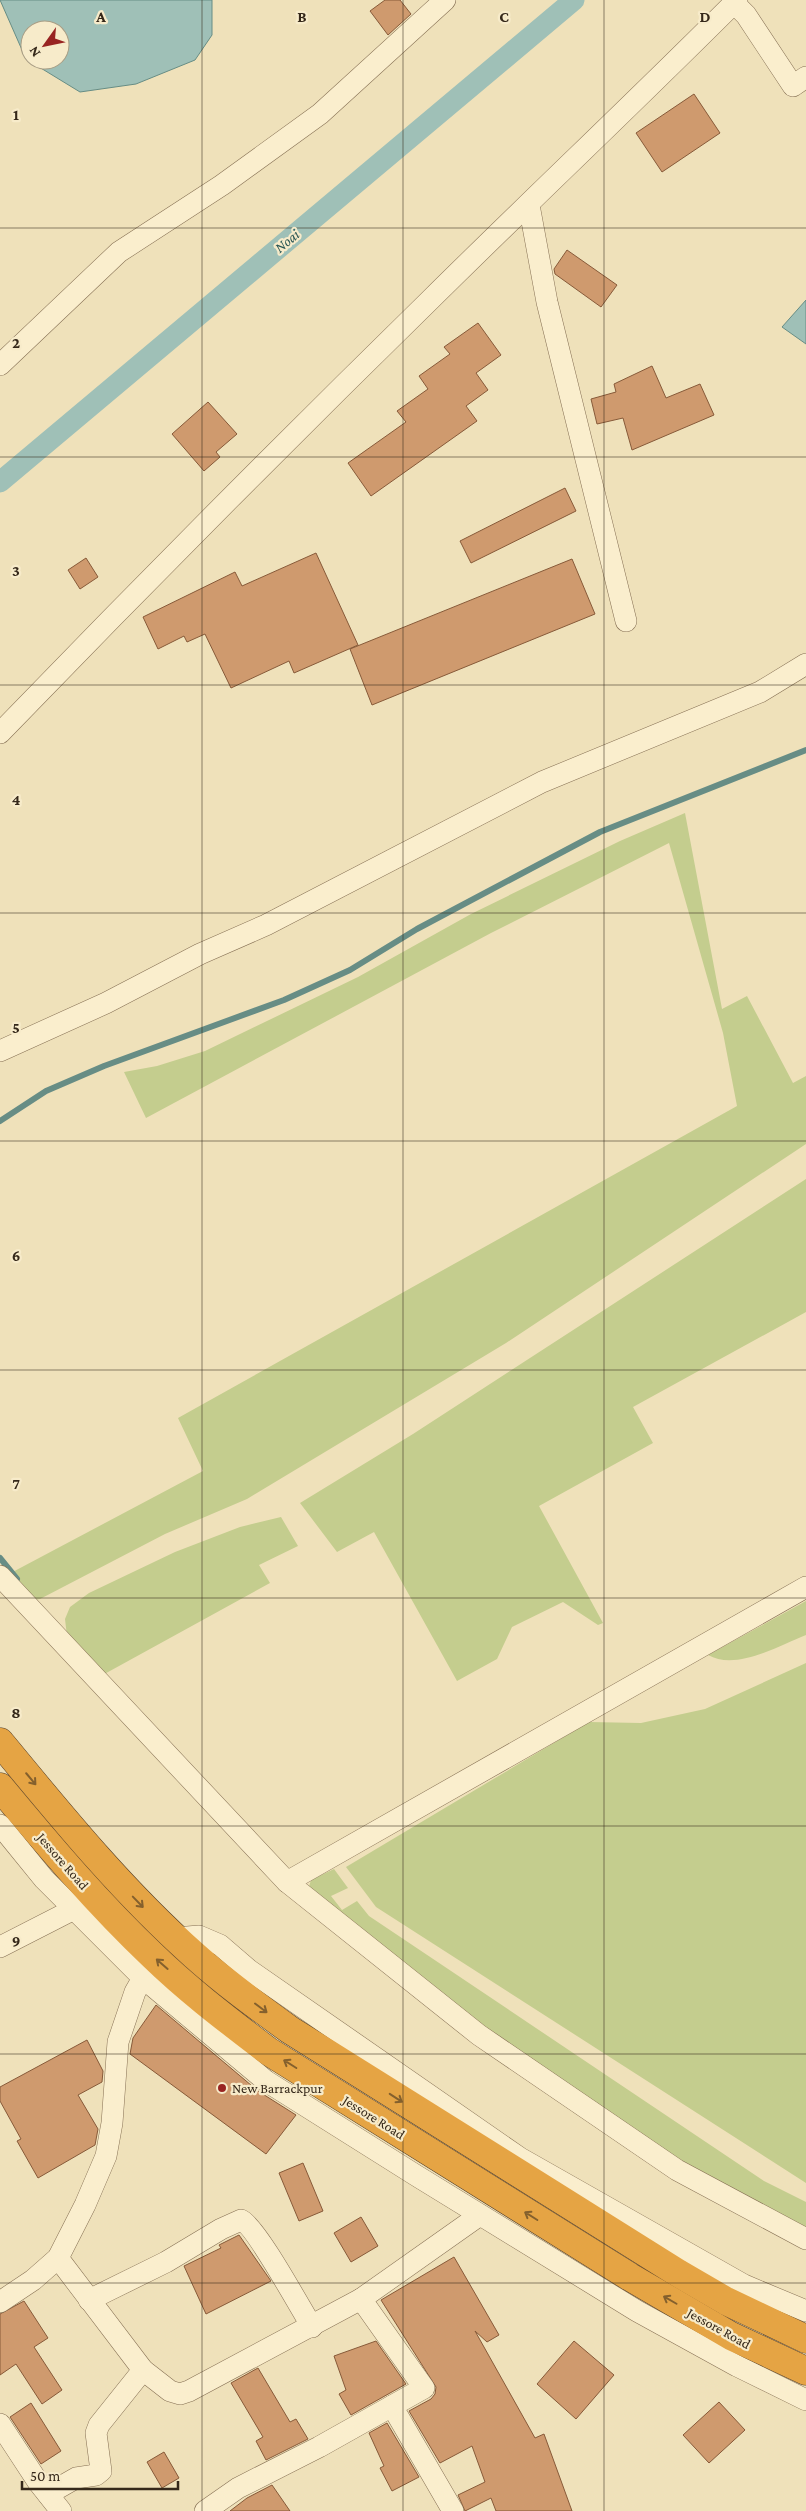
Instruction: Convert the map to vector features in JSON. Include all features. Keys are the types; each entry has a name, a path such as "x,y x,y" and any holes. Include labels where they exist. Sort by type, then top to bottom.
{"highway":[{"path":"0,1742 111,1874 176,1938 241,1994 290,2030 678,2274 726,2302 806,2339"},
{"name":"Jessore Road","path":"0,1787 84,1903 268,2051 638,2282 731,2336 806,2371"}],"street":[{"path":"0,365 120,252 222,185 320,114 445,0"},
{"path":"0,732 431,299 735,1 793,86 806,78"},
{"path":"529,205 549,312 626,621"},
{"path":"0,1051 106,1003 200,954 266,924 542,782 760,692 806,664"},
{"path":"0,1576 287,1882 495,2046 677,2170 806,2239"},
{"path":"287,1882 806,1587"},
{"path":"0,1825 44,1878 84,1903 143,1978 266,2081 638,2311 737,2366 806,2400"},
{"path":"0,1947 84,1903"},
{"path":"176,1938 199,1936 220,1945 249,1970 520,2158 744,2285 806,2311"},
{"path":"0,2302 32,2280 58,2258 85,2205 106,2156 112,2123 118,2042 135,1992 143,1978"},
{"path":"58,2258 143,2370 161,2386 180,2394 312,2327 361,2299 480,2215"},
{"path":"89,2300 166,2262 221,2229 242,2220 257,2238 312,2327"},
{"path":"208,2510 238,2488 319,2447 424,2388 361,2299"},
{"path":"48,2494 76,2478 96,2475 101,2472 96,2433 99,2425 143,2370"},
{"path":"392,2406 453,2511"},
{"path":"0,2424 61,2511"}],"green space":[{"path":"685,813 722,1009 747,996 793,1083 806,1076 806,1144 506,1343 247,1499 165,1534 40,1599 34,1600 7,1575 203,1471 178,1418 737,1106 723,1033 669,843 491,933 146,1118 124,1072 157,1066 205,1051 358,977 471,914 620,841"},
{"path":"806,1179 806,1312 633,1407 653,1443 539,1506 603,1623 598,1625 563,1602 512,1627 497,1659 457,1681 374,1532 337,1552 300,1503 413,1434"},
{"path":"281,1517 298,1546 259,1565 270,1583 99,1677 67,1636 65,1619 70,1607 89,1593 175,1552 240,1527"},
{"path":"806,1601 806,1635 744,1659 719,1659 708,1655"},
{"path":"806,1663 806,2183 376,1907 346,1867 589,1722 641,1723 705,1709"},
{"path":"334,1869 348,1888 331,1896 342,1910 357,1901 369,1916 764,2181 806,2202 806,2231 679,2162 485,2032 308,1890 311,1880"}],"water":[{"path":"0,0 212,0 212,35 195,60 136,84 80,92 44,70 70,70 70,20 20,20 20,45"},
{"path":"806,300 806,344 782,327"}],"building":[{"path":"385,0 400,0 411,14 388,35 370,11"},
{"path":"694,94 720,133 662,172 636,133"},
{"path":"567,250 617,285 601,307 555,274 554,269"},
{"path":"478,323 501,355 476,373 488,390 466,406 477,421 371,496 348,463 406,422 397,411 428,389 419,376 450,354 444,347"},
{"path":"652,366 666,398 700,384 714,415 632,450 623,418 597,424 591,399 616,392 614,384"},
{"path":"208,402 237,434 216,452 220,457 204,471 172,434"},
{"path":"565,488 576,511 471,563 460,541"},
{"path":"316,553 358,645 294,673 289,661 231,688 205,634 187,642 184,636 158,649 143,617 235,572 242,586"},
{"path":"86,558 98,577 80,589 68,570"},
{"path":"572,559 595,614 372,705 350,649"},
{"name":"New Barrackpur","path":"156,2005 258,2091 296,2115 266,2154 130,2054 133,2038"},
{"path":"87,2040 103,2071 102,2082 78,2095 98,2129 95,2145 38,2178 17,2141 21,2139 0,2101 0,2087"},
{"path":"303,2163 323,2211 299,2221 279,2173"},
{"path":"361,2217 378,2246 351,2262 334,2233"},
{"path":"239,2235 271,2281 206,2314 184,2266 221,2248 219,2245"},
{"path":"454,2257 499,2335 487,2342 475,2331 535,2438 544,2434 572,2511 496,2511 491,2498 465,2511 458,2495 485,2482 472,2446 440,2463 409,2411 431,2399 435,2394 436,2387 381,2300"},
{"path":"24,2301 48,2338 34,2347 62,2390 42,2404 16,2364 0,2375 0,2314"},
{"path":"376,2341 406,2384 351,2415 339,2394 346,2390 334,2356"},
{"path":"574,2341 614,2375 576,2419 537,2384"},
{"path":"258,2368 290,2422 296,2419 308,2439 266,2460 256,2441 263,2437 231,2383"},
{"path":"719,2402 745,2430 709,2463 683,2435"},
{"path":"31,2403 61,2451 41,2464 10,2417"},
{"path":"387,2423 419,2477 392,2491 380,2468 384,2466 369,2433"},
{"path":"164,2452 179,2478 162,2488 147,2462"},
{"path":"272,2485 290,2511 230,2511 247,2498"}],"waterway":[{"name":"Noai","path":"0,482 574,0"},
{"path":"0,1121 46,1091 104,1066 284,1000 350,970 417,929 600,832 806,750"},
{"path":"0,1558 17,1579"}],"place":[{"name":"New Barrackpur","path":"222,2088"}]}
